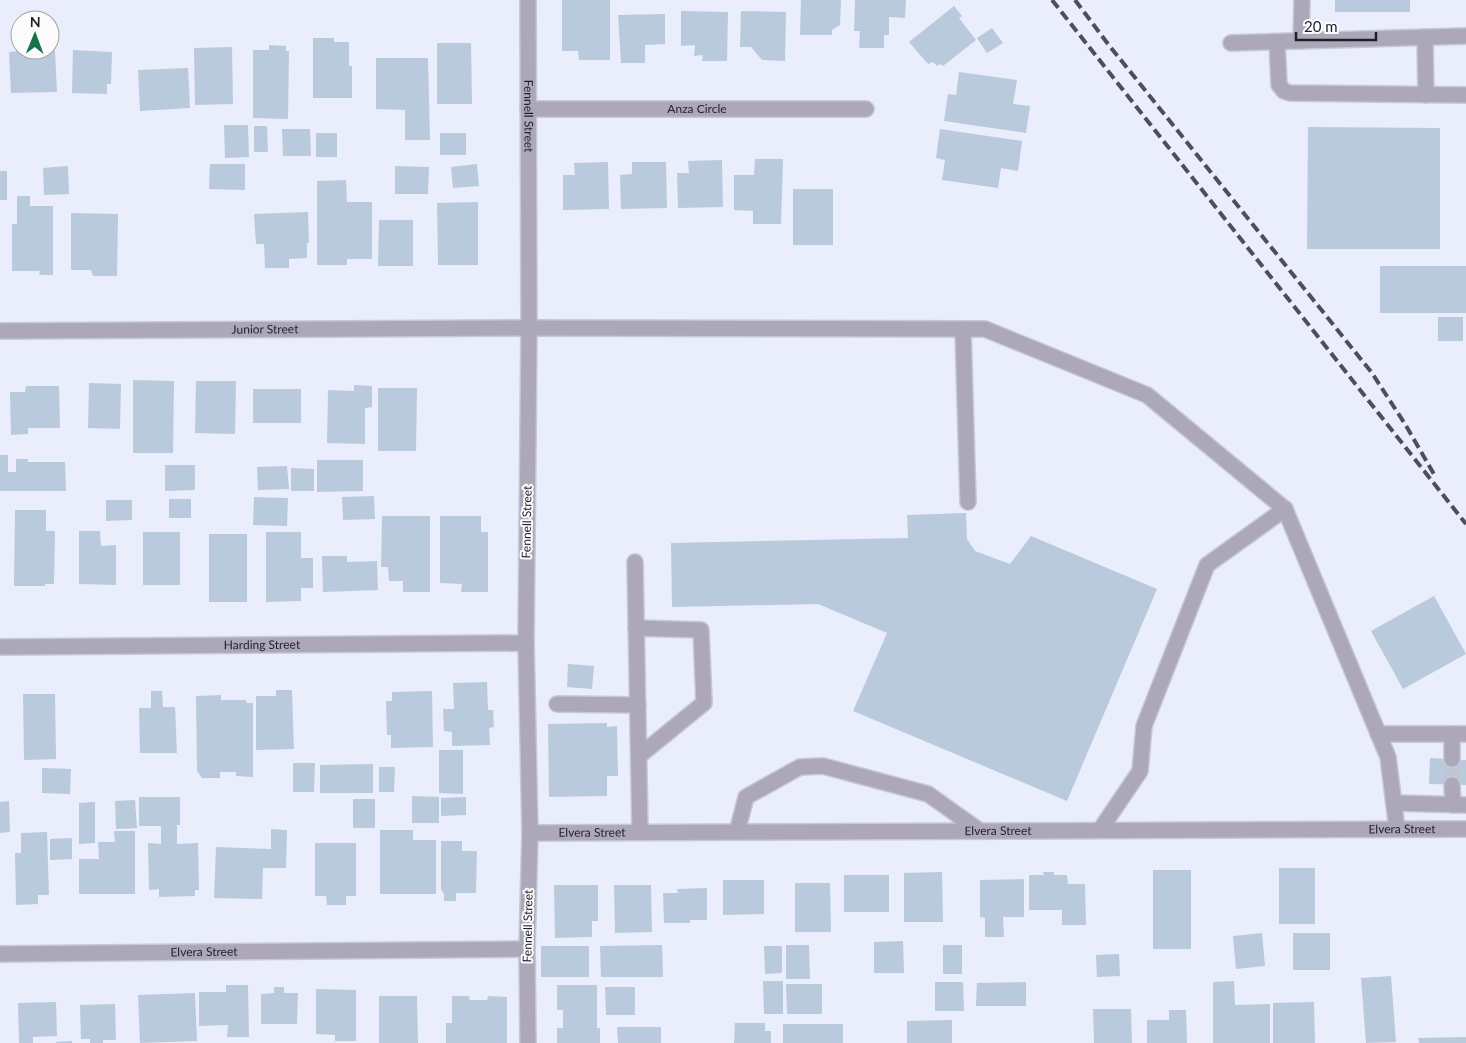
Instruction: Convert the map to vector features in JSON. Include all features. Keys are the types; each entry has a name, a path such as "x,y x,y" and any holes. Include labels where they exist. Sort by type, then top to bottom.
{"street":[{"name":"Fennell Street","path":"528,0 529,328 526,643 530,833 527,949 528,1043"},
{"path":"1301,41 1302,0"},
{"path":"1231,43 1466,36"},
{"path":"1425,37 1426,95"},
{"path":"1276,42 1279,85 1284,91 1290,93 1466,95"},
{"name":"Anza Circle","path":"528,109 866,109"},
{"name":"Junior Street","path":"0,331 529,328 985,329 1147,395 1285,509"},
{"path":"962,329 968,502"},
{"path":"1100,830 1140,771 1144,726 1207,565 1285,509 1388,757 1397,829"},
{"path":"635,562 640,832"},
{"path":"636,628 701,630 704,703 639,756"},
{"name":"Harding Street","path":"0,647 526,643"},
{"path":"556,704 638,705"},
{"path":"1378,734 1459,734 1452,759"},
{"path":"738,832 746,797 800,767 822,766 928,794 980,831"},
{"path":"1394,804 1460,805 1452,785"},
{"name":"Elvera Street","path":"530,833 1466,829"},
{"name":"Elvera Street","path":"0,954 527,949"}],"building":[{"path":"562,0 610,0 610,60 579,60 578,51 562,51"},
{"path":"801,0 841,0 840,25 832,30 832,35 800,35"},
{"path":"855,0 906,0 905,18 889,17 889,35 884,35 884,48 859,48 860,31 854,31"},
{"path":"1335,0 1410,0 1410,12 1335,12"},
{"path":"954,6 962,16 959,18 976,40 943,66 940,64 937,66 933,62 928,64 909,42"},
{"path":"681,11 728,12 727,61 702,61 703,55 694,56 695,45 681,46"},
{"path":"741,11 786,12 785,61 762,60 751,47 740,47"},
{"path":"665,14 665,44 645,45 645,63 621,63 618,15"},
{"path":"992,28 1003,43 987,53 977,38"},
{"path":"313,38 334,38 334,42 349,42 349,66 352,66 352,98 313,98"},
{"path":"437,43 471,43 472,104 437,104"},
{"path":"269,45 286,46 286,51 289,51 288,119 253,118 253,50 269,50"},
{"path":"232,47 233,104 195,105 194,48"},
{"path":"73,50 112,52 111,84 107,84 107,94 72,93"},
{"path":"9,52 10,60 55,60 57,92 11,93"},
{"path":"376,58 428,58 430,140 405,140 405,110 376,109"},
{"path":"188,68 190,108 140,111 138,70"},
{"path":"959,72 1017,80 1013,104 1030,106 1026,133 944,121 948,94 956,95"},
{"path":"224,125 248,125 249,157 225,158"},
{"path":"254,126 267,126 268,152 254,152"},
{"path":"1308,127 1440,128 1440,249 1307,249"},
{"path":"282,129 310,129 311,156 283,156"},
{"path":"940,129 1022,141 1018,171 1001,168 998,188 942,180 945,160 936,158"},
{"path":"316,133 337,133 337,157 316,157"},
{"path":"440,133 466,133 466,155 440,155"},
{"path":"755,159 783,159 781,224 753,224 753,211 734,210 734,175 754,175"},
{"path":"722,160 723,207 678,208 677,173 689,173 688,161"},
{"path":"608,162 609,209 563,210 563,175 575,175 574,163"},
{"path":"632,162 666,162 667,208 621,209 620,175 632,174"},
{"path":"210,164 245,164 245,190 209,189"},
{"path":"477,164 479,186 453,188 451,167"},
{"path":"68,166 69,194 44,195 43,168"},
{"path":"395,166 429,167 428,194 395,194"},
{"path":"0,171 7,171 7,200 0,200"},
{"path":"346,180 347,202 372,202 372,259 347,259 347,265 317,265 317,181"},
{"path":"793,189 833,189 833,245 793,245"},
{"path":"17,196 30,196 30,206 53,206 53,275 39,275 40,271 12,271 12,224 17,224"},
{"path":"478,202 478,265 438,265 437,203"},
{"path":"308,212 309,243 307,243 307,258 289,259 289,268 265,268 264,244 256,244 254,214"},
{"path":"71,213 118,214 117,276 93,276 91,270 71,270"},
{"path":"379,220 413,220 413,266 378,266"},
{"path":"1380,266 1466,266 1466,313 1380,313"},
{"path":"1438,317 1463,317 1463,341 1438,341"},
{"path":"133,380 174,381 173,453 133,453"},
{"path":"196,381 236,381 235,434 195,433"},
{"path":"89,383 121,384 120,429 88,428"},
{"path":"354,385 372,386 372,407 365,408 365,444 327,443 328,390 354,391"},
{"path":"26,386 59,386 60,428 28,428 28,434 11,435 10,392 25,392"},
{"path":"378,388 417,388 416,451 378,451"},
{"path":"253,389 301,389 301,423 253,423"},
{"path":"0,455 8,455 8,472 16,472 16,459 28,459 28,462 65,462 66,491 0,491"},
{"path":"317,460 363,460 363,491 317,492"},
{"path":"165,465 195,465 195,490 165,491"},
{"path":"287,466 289,489 258,490 257,467"},
{"path":"291,468 314,469 314,491 291,491"},
{"path":"374,496 375,519 343,520 342,497"},
{"path":"254,497 288,498 287,526 253,525"},
{"path":"169,499 191,499 191,518 169,518"},
{"path":"106,500 132,500 132,520 106,521"},
{"path":"15,510 46,510 46,531 55,531 54,584 45,584 45,586 14,586"},
{"path":"966,513 967,539 975,551 1010,564 1031,536 1157,589 1067,801 853,711 887,633 818,604 672,607 671,543 908,538 907,515"},
{"path":"382,516 430,516 430,592 403,592 403,581 389,581 388,567 381,567"},
{"path":"440,516 481,516 481,532 488,532 488,592 461,592 462,584 440,583"},
{"path":"79,531 100,531 101,546 116,545 116,585 79,584"},
{"path":"143,532 180,532 180,585 143,585"},
{"path":"266,532 301,532 301,558 313,558 313,588 301,588 301,601 266,602"},
{"path":"209,534 247,534 247,602 209,602"},
{"path":"322,556 347,556 347,562 377,561 378,590 323,592"},
{"path":"1434,596 1466,654 1403,689 1371,631"},
{"path":"568,664 594,666 592,689 567,687"},
{"path":"487,682 488,710 493,710 494,727 489,728 490,745 452,746 452,732 444,731 443,709 454,709 453,683"},
{"path":"276,690 292,690 294,749 256,750 256,696 276,696"},
{"path":"151,691 162,691 163,707 175,707 177,753 140,753 139,708 151,708"},
{"path":"432,691 433,747 391,748 391,735 387,735 386,701 392,701 392,692"},
{"path":"23,694 55,694 56,759 24,760"},
{"path":"221,695 221,700 246,700 247,703 253,703 253,777 236,776 236,772 220,772 220,778 202,778 197,771 196,696"},
{"path":"607,723 607,727 617,726 618,776 607,776 607,796 549,797 548,724"},
{"path":"439,750 463,750 463,794 439,793"},
{"path":"1430,758 1466,760 1466,785 1429,784"},
{"path":"293,763 315,763 314,792 293,792"},
{"path":"373,764 373,793 320,793 320,765"},
{"path":"379,767 395,767 394,792 379,792"},
{"path":"42,768 71,769 70,794 42,793"},
{"path":"412,796 439,797 439,823 412,823"},
{"path":"139,797 180,797 180,825 177,825 177,844 198,843 199,890 195,890 195,896 159,897 159,889 149,890 148,843 161,844 161,826 139,826"},
{"path":"466,797 466,815 441,816 441,798"},
{"path":"353,799 375,799 375,828 353,828"},
{"path":"135,800 137,828 116,829 115,801"},
{"path":"9,801 10,832 0,833 0,802"},
{"path":"95,802 95,843 79,844 79,803"},
{"path":"271,829 287,830 286,868 263,868 262,899 214,898 216,847 271,849"},
{"path":"380,830 413,830 413,840 436,840 436,894 380,894"},
{"path":"114,831 135,831 135,894 79,894 79,859 99,859 98,842 115,842"},
{"path":"47,832 49,895 38,895 38,904 16,905 15,853 21,853 21,833"},
{"path":"72,838 72,859 50,860 50,839"},
{"path":"441,841 462,841 462,851 477,851 476,893 456,893 456,901 444,901 444,894 441,889"},
{"path":"315,843 356,843 356,896 346,896 346,905 327,905 326,896 315,896"},
{"path":"1279,868 1315,868 1315,924 1279,924"},
{"path":"1153,870 1191,870 1191,949 1153,949"},
{"path":"942,872 943,922 904,922 904,873"},
{"path":"1043,872 1054,872 1054,875 1067,875 1068,884 1085,884 1086,925 1062,925 1062,910 1029,910 1029,875 1044,875"},
{"path":"844,875 889,875 889,912 844,912"},
{"path":"1024,879 1024,917 1003,917 1004,937 985,937 985,918 980,917 980,880"},
{"path":"723,880 764,880 764,914 723,915"},
{"path":"795,883 830,883 831,932 795,932"},
{"path":"554,885 598,885 598,921 592,921 592,937 555,938"},
{"path":"614,885 651,885 652,932 615,933"},
{"path":"707,888 707,920 690,920 690,923 664,923 663,893 678,893 677,889"},
{"path":"1262,933 1265,966 1236,969 1233,936"},
{"path":"1293,933 1330,933 1330,970 1293,970"},
{"path":"903,941 904,973 874,973 874,942"},
{"path":"662,945 663,977 601,977 600,946"},
{"path":"786,945 809,945 810,979 786,979"},
{"path":"943,945 962,945 962,974 943,974"},
{"path":"541,946 589,946 589,977 541,977"},
{"path":"764,946 782,946 782,973 765,974"},
{"path":"1119,954 1120,976 1097,977 1096,955"},
{"path":"1391,976 1396,1042 1366,1043 1361,978"},
{"path":"763,981 783,981 783,1014 764,1014"},
{"path":"1234,981 1235,1005 1270,1004 1270,1043 1213,1043 1213,982"},
{"path":"935,982 963,982 964,1011 935,1011"},
{"path":"1026,982 1026,1006 976,1006 977,983"},
{"path":"786,984 822,984 822,1014 787,1014"},
{"path":"226,985 248,985 249,1037 227,1037 228,1025 199,1026 199,992 226,992"},
{"path":"557,985 597,985 597,1028 600,1028 600,1043 557,1043 557,1028 563,1028 563,1010 557,1010"},
{"path":"274,987 284,987 284,993 298,993 297,1024 261,1024 261,994 274,993"},
{"path":"605,987 635,987 635,1015 606,1015"},
{"path":"316,989 356,990 356,1041 335,1041 335,1035 316,1034"},
{"path":"195,993 197,1041 140,1043 138,995"},
{"path":"379,996 417,996 418,1043 379,1043"},
{"path":"452,996 469,996 470,1000 487,1000 488,996 507,997 507,1043 446,1043 446,1023 452,1023"},
{"path":"56,1002 57,1036 33,1037 33,1043 19,1043 18,1003"},
{"path":"1314,1002 1315,1043 1273,1043 1273,1003"},
{"path":"115,1004 116,1040 90,1043 90,1039 81,1039 80,1005"},
{"path":"1093,1009 1131,1009 1132,1043 1094,1043"},
{"path":"1169,1010 1186,1010 1187,1043 1147,1043 1147,1020 1169,1020"},
{"path":"952,1020 952,1043 907,1043 907,1021"},
{"path":"735,1023 765,1023 765,1031 771,1031 771,1043 734,1043"},
{"path":"783,1024 843,1024 843,1043 783,1043"},
{"path":"617,1027 661,1027 661,1043 618,1043"},
{"path":"1466,1037 1466,1043 1419,1043 1418,1038"},
{"path":"72,1041 72,1043 56,1043 56,1042"}],"tunnel":[{"path":"1452,759 1452,785"}],"railway":[{"path":"1052,0 1466,524"},
{"path":"1075,0 1108,44 1372,373 1405,424 1435,476"}]}
